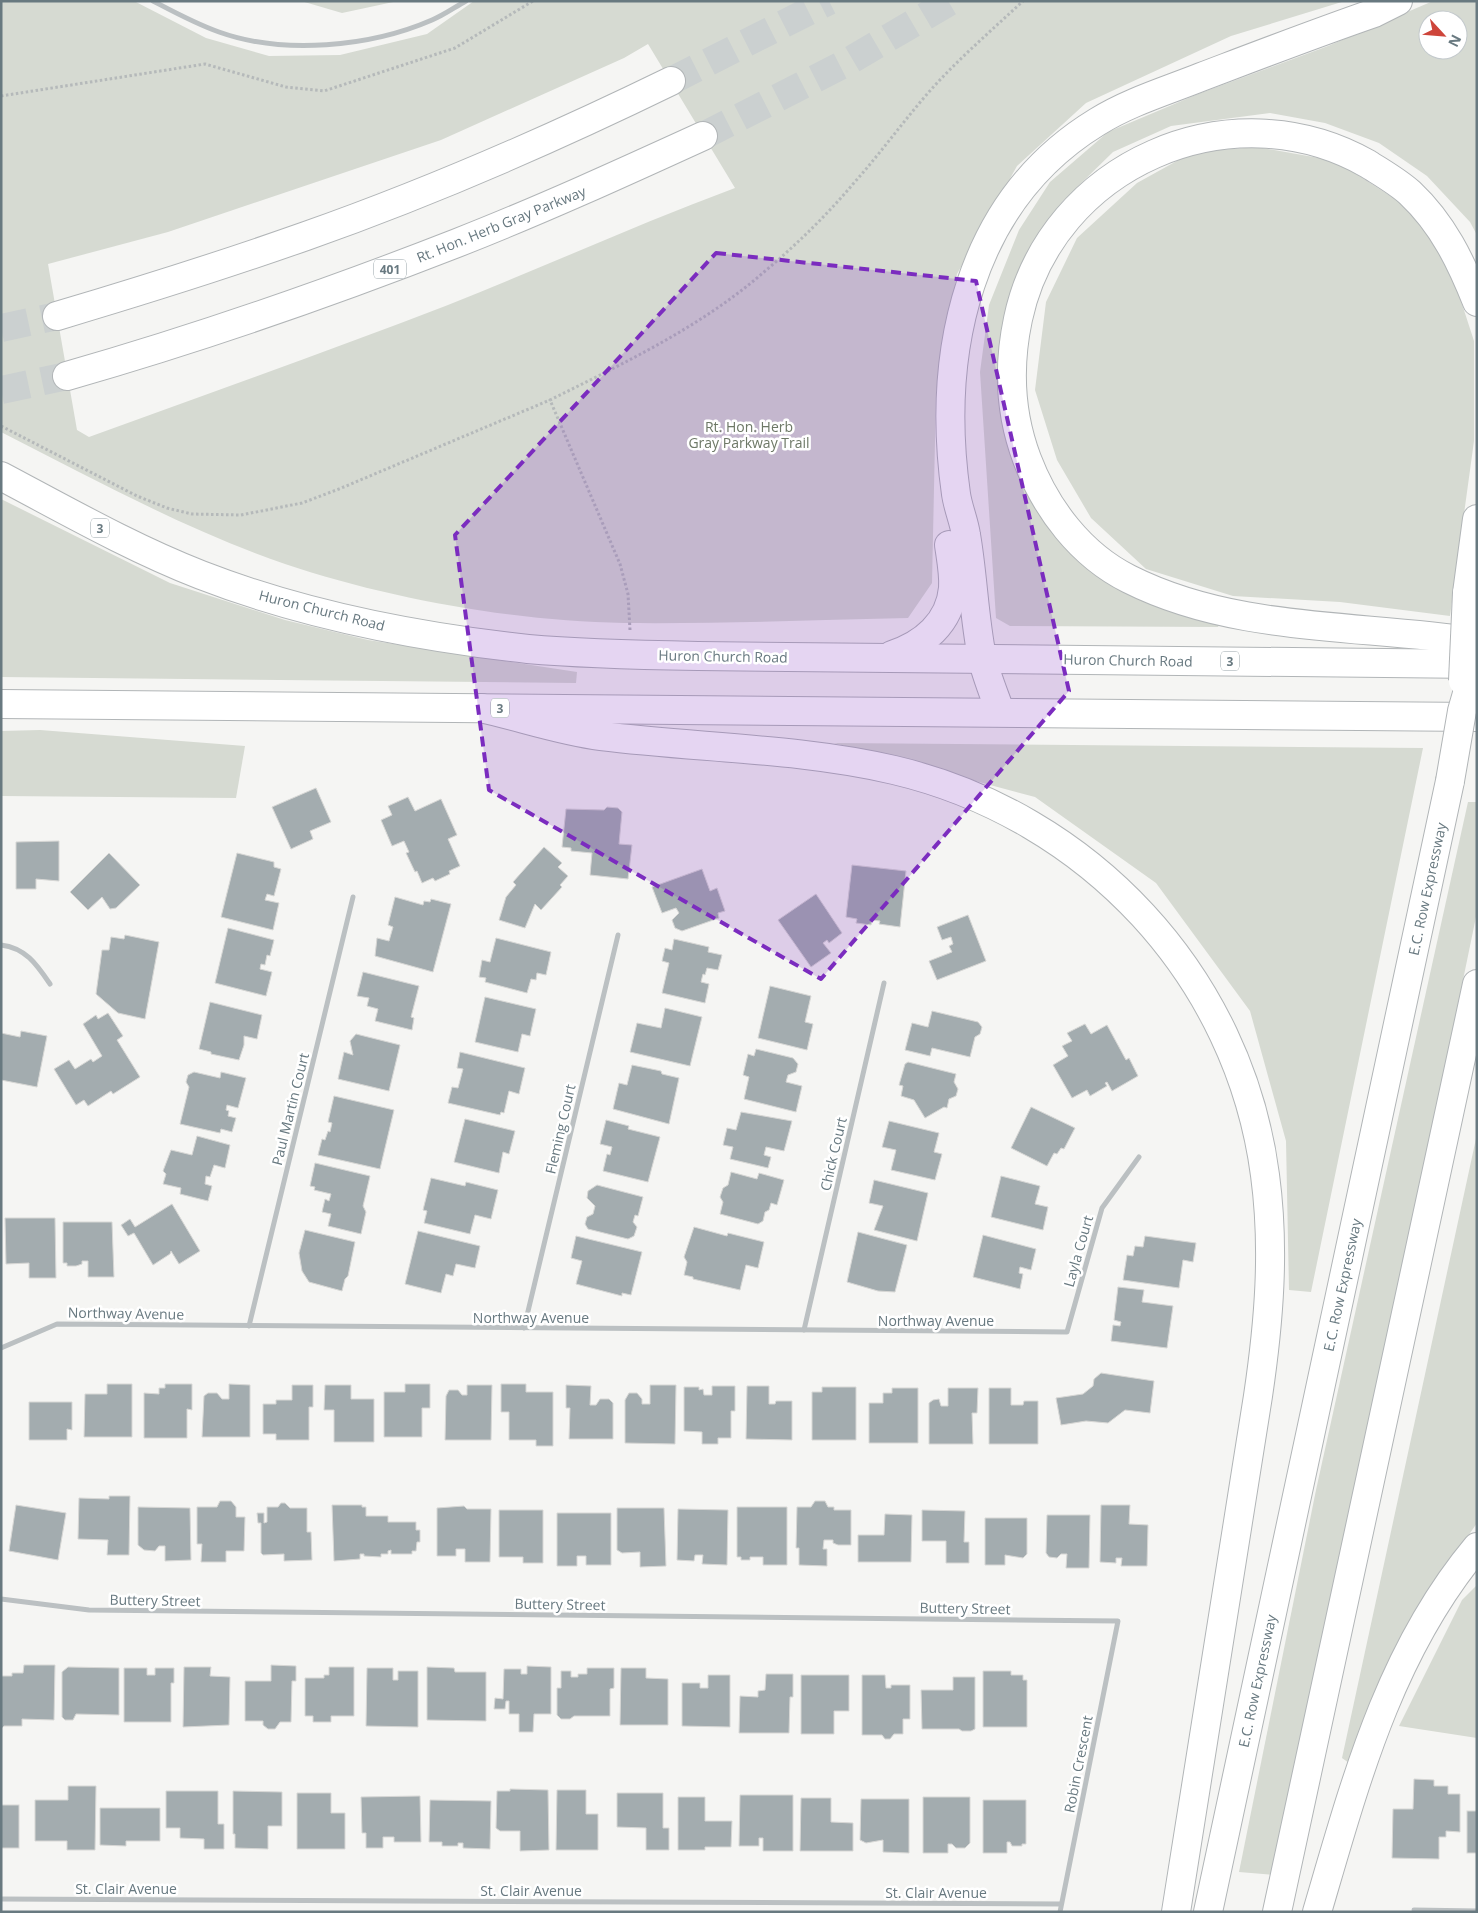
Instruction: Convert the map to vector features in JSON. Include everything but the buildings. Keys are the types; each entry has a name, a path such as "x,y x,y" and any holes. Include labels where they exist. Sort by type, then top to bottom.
{"highway":[{"path":"1000,711 983,658 966,533 956,495 952,400 955,351 962,312 981,253 1011,200 1031,176 1077,136 1117,110 1374,13 1398,1"},
{"path":"57,316 190,276 397,202 570,130 671,81"},
{"path":"1477,302 1452,244 1436,222 1409,192 1381,172 1344,151 1280,134 1240,133 1202,138 1171,146 1138,161 1084,201 1063,224 1033,274 1022,300 1011,363 1014,414 1021,444 1039,488 1053,511 1075,538 1126,577 1185,601 1238,614 1477,642"},
{"name":"Rt. Hon. Herb Gray Parkway","path":"67,376 162,348 342,287 504,224 703,136"},
{"name":"Huron Church Road","path":"1,476 114,536 201,575 301,606 375,624 473,642 592,653 1477,664"},
{"path":"884,657 916,645 935,630 948,608 953,586 948,536 956,495"},
{"path":"1472,718 1467,593 1477,519"},
{"name":"E.C. Row Expressway","path":"1208,1912 1450,781 1472,718 1477,659"},
{"name":"3","path":"1,704 1000,711 1472,718"},
{"path":"481,708 597,735 825,758 865,764 894,770 958,790 1035,826 1073,851 1112,882 1147,918 1176,953 1201,990 1243,1082 1255,1123 1265,1173 1269,1210 1270,1278 1267,1334 1258,1396 1176,1912"},
{"path":"1276,1912 1477,984"},
{"path":"1317,1912 1363,1759 1396,1675 1432,1608 1458,1569 1477,1546"}],"street":[{"path":"153,1 220,32 285,44 320,45 355,41 394,32 432,20 466,1"},
{"name":"Paul Martin Court","path":"249,1326 353,897"},
{"name":"Fleming Court","path":"524,1328 618,935"},
{"path":"1,945 24,952 35,962 50,984"},
{"name":"Chick Court","path":"804,1330 884,983"},
{"name":"Layla Court","path":"1067,1332 1102,1208 1139,1157"},
{"name":"Northway Avenue","path":"1,1348 57,1324 1067,1332"},
{"name":"Buttery Street","path":"1,1599 89,1610 1118,1621"},
{"name":"Robin Crescent","path":"1060,1912 1118,1621"},
{"name":"St. Clair Avenue","path":"1,1899 1062,1904"},
{"path":"1414,1910 1477,1911"}],"path":[{"path":"1,96 205,64 286,87 324,91 455,48 533,1"},
{"path":"1,426 137,496 160,505 192,514 234,516 302,503 550,400 634,358 698,321 762,274 787,252 853,185 928,93 1023,1"},
{"path":"550,400 620,564 628,594 630,630"}],"highlighted area":[{"path":"716,253 976,281 1069,691 821,979 489,790 455,535"}],"green space":[{"name":"Rt. Hon. Herb Gray Parkway Trail","path":"1,1 134,1 206,38 269,56 340,55 427,34 474,1 1345,1 1231,36 1086,103 1017,166 957,274 936,393 932,583 908,618 624,623 539,618 496,613 409,598 325,577 212,536 141,503 1,432","holes":["648,44 735,188 448,305 314,355 89,437 77,430 48,264 168,232 441,140 624,58"]},
{"path":"301,1 398,1 342,13"},
{"path":"1433,1 1477,1 1477,235 1470,222 1427,176 1379,143 1325,123 1270,113 1171,126 1113,152 1063,201 1027,254 1004,317 1003,389 1011,457 1045,522 1222,620 1218,627 1010,626 996,618 980,372 989,305 1019,230 1050,182 1108,132 1198,94 1328,46"},
{"path":"1257,147 1336,161 1409,208 1449,264 1474,341 1474,441 1450,616 1340,602 1233,596 1146,569 1091,518 1057,460 1035,390 1046,302 1077,238 1137,183 1193,152"},
{"path":"1,499 170,583 285,620 368,640 577,672 576,683 1,677"},
{"path":"40,730 245,746 236,798 1,796 1,731"},
{"path":"834,743 1423,748 1311,1292 1289,1290 1286,1141 1250,1011 1156,883 1035,797"},
{"path":"1468,802 1477,802 1477,912 1274,1875 1239,1872 1316,1490"},
{"path":"1477,1134 1477,1523 1424,1600 1352,1765 1342,1758"},
{"path":"1477,1585 1477,1738 1399,1726 1462,1600"}],"tunnel":[{"path":"671,81 829,1"},
{"path":"703,136 844,64 951,1"},
{"path":"1,328 57,316"},
{"path":"1,390 67,376"}]}
